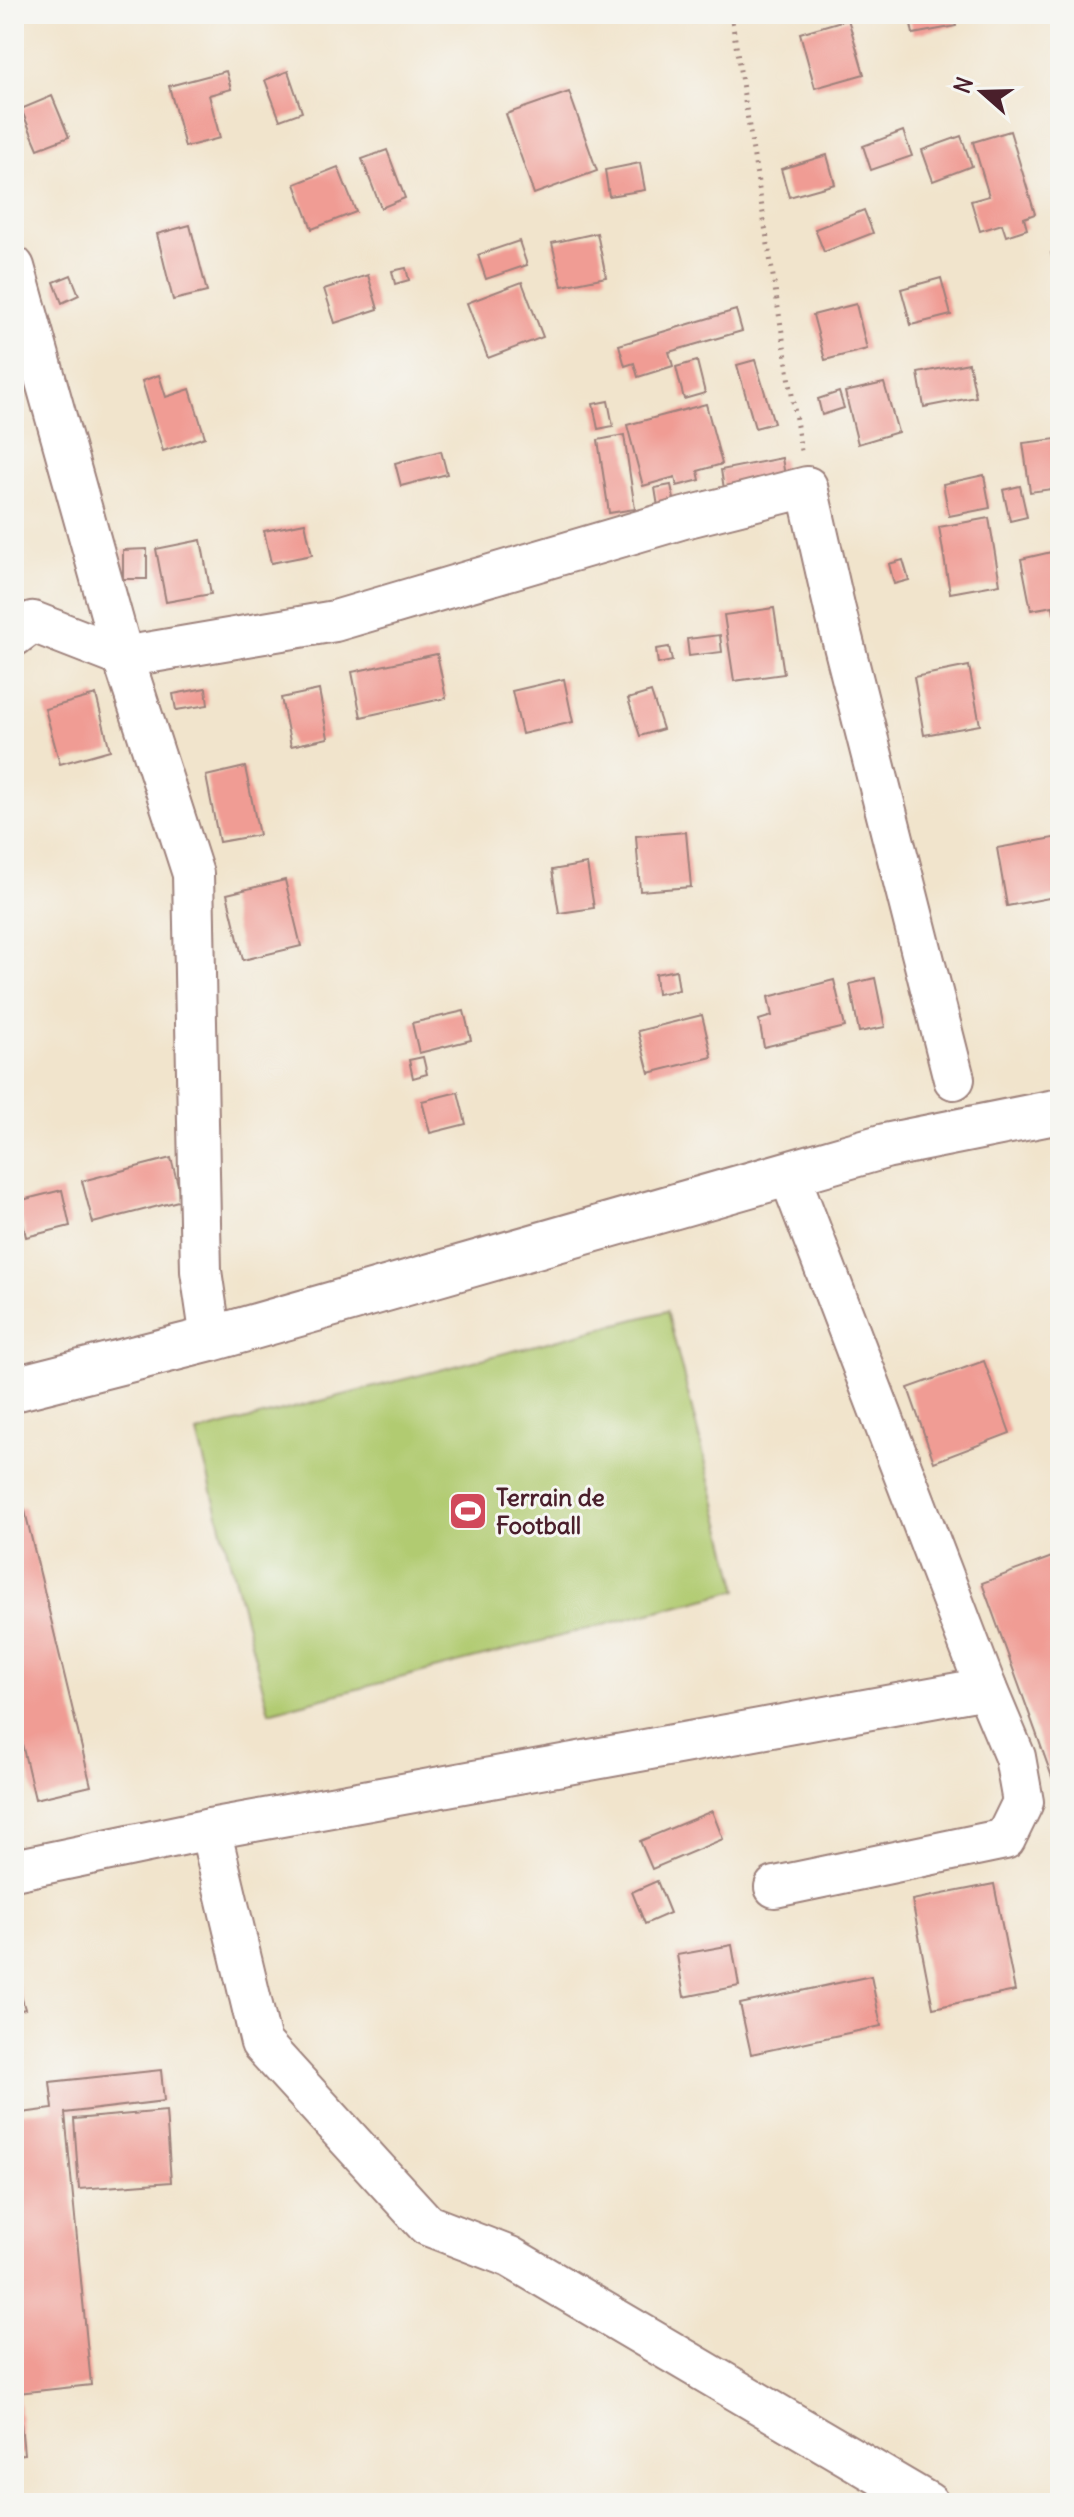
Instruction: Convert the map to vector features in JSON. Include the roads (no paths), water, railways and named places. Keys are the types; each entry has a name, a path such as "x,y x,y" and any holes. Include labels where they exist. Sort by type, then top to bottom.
{"street":[{"path":"14,267 123,657 193,874 201,1271 211,1339"},
{"path":"14,636 33,622 123,657 335,621 684,518 807,487 835,610 954,1079"},
{"path":"14,1389 211,1339 885,1146 1060,1111"},
{"path":"775,1887 1005,1839 1023,1802 1015,1757 789,1174"},
{"path":"14,1870 210,1829 986,1688"},
{"path":"210,1829 261,2043 427,2225 510,2257 928,2503"}],"place":[{"name":"Terrain de Football","path":"468,1511"}]}
